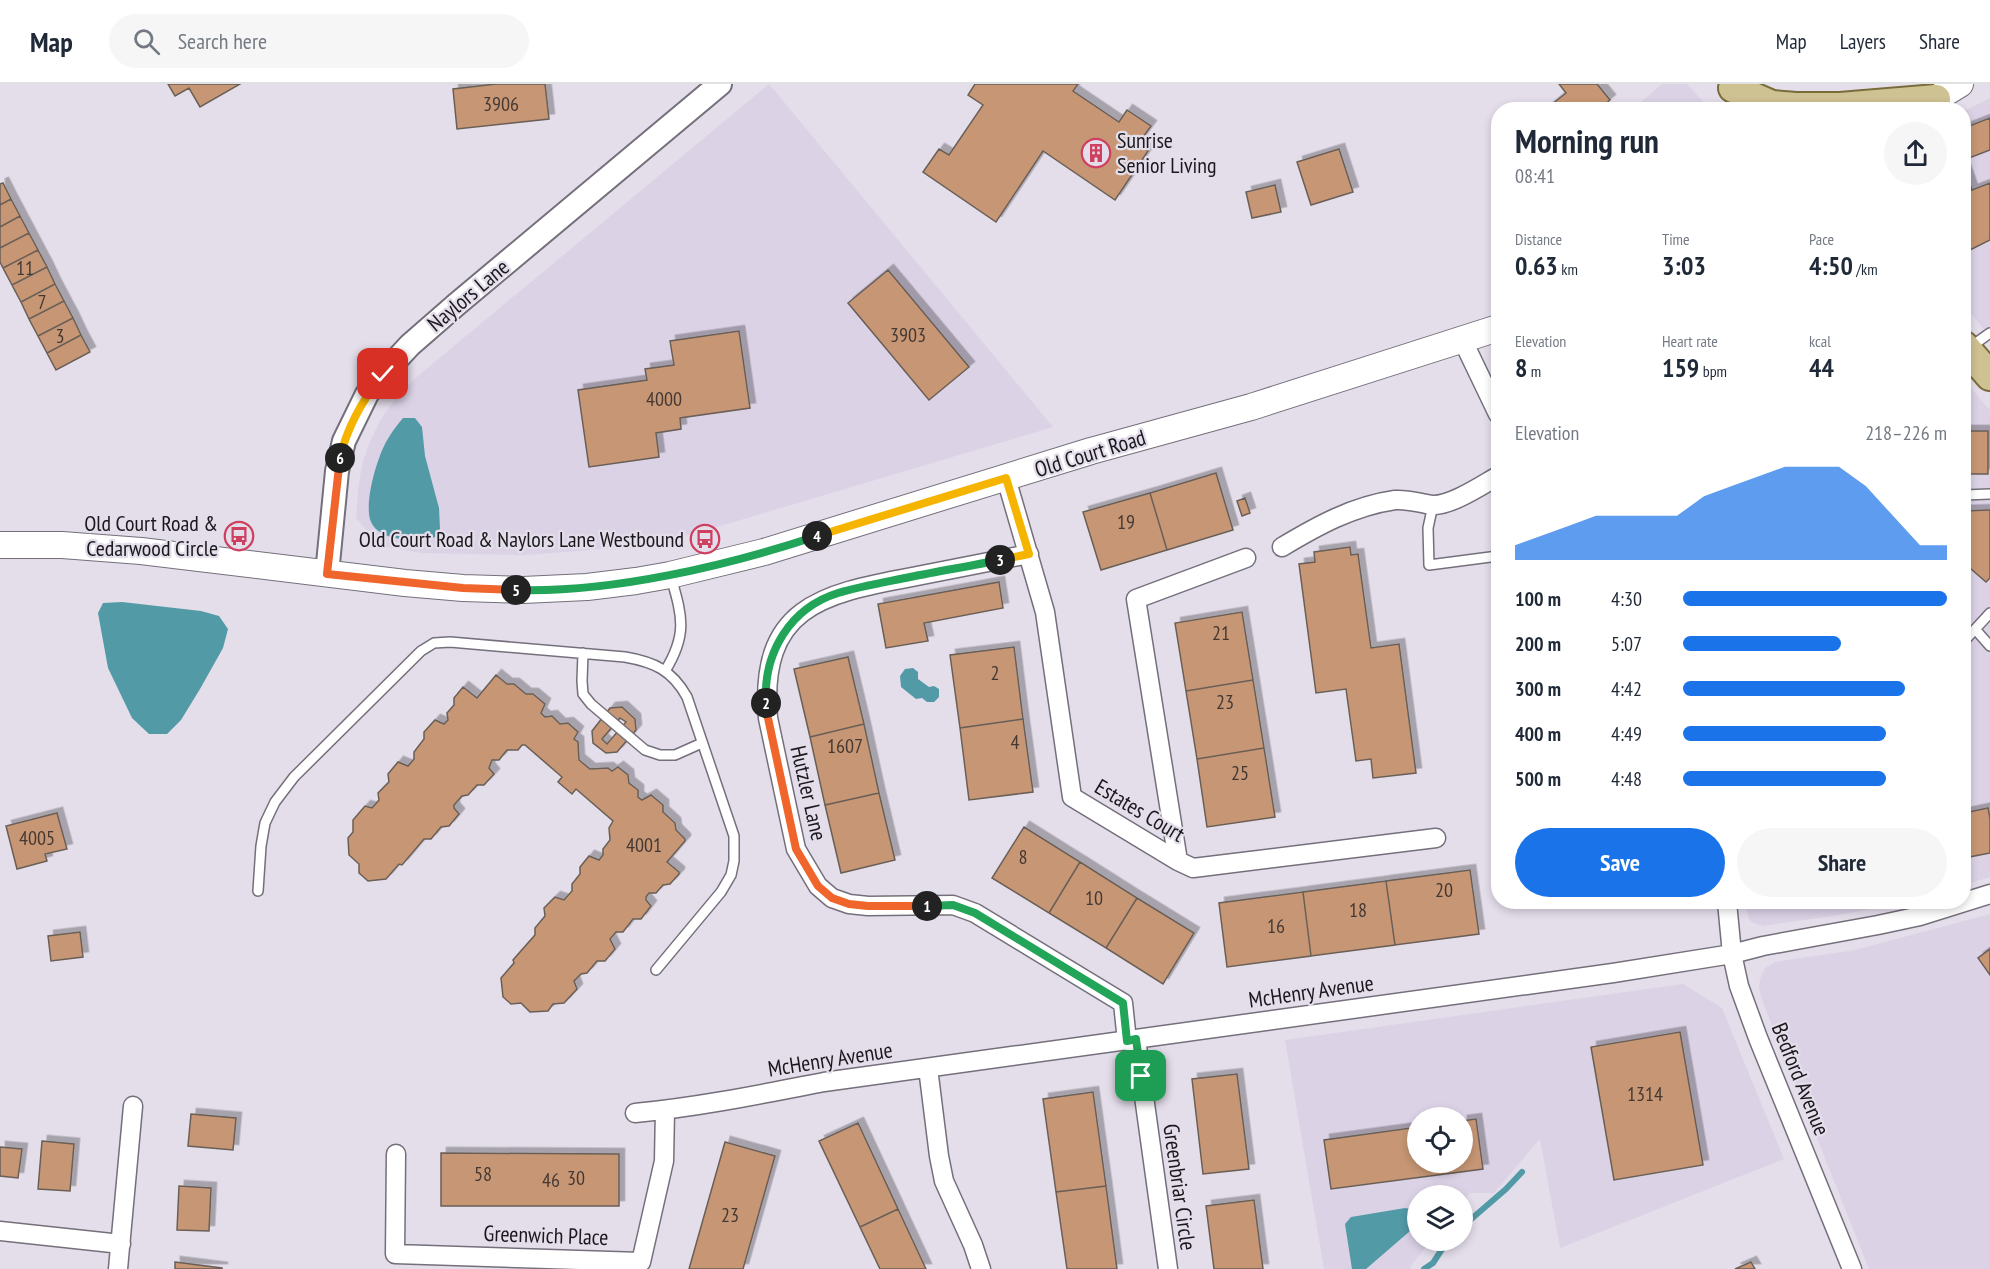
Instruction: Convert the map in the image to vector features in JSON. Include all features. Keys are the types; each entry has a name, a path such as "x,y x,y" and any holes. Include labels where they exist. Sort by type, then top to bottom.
{"main road":[{"path":"1930,102 1960,84"},
{"path":"1730,91 1763,102"},
{"path":"1730,91 1743,102"},
{"name":"Old Court Road","path":"0,545 62,544 130,550 463,588 523,590 587,587 670,574 764,552 1091,451 1251,407 1491,331"},
{"path":"1971,355 1990,376"}],"street":[{"name":"Naylors Lane","path":"327,574 338,471 344,441 367,394 383,374 410,345 456,304 720,84"},
{"path":"1463,341 1491,399"},
{"name":"Estates Court","path":"1006,478 1045,612 1072,797 1193,868 1436,838"},
{"path":"1282,547 1326,521 1378,504 1397,500 1414,500 1433,505 1466,494 1491,480"},
{"name":"Hutzler Lane","path":"1029,554 867,585 817,603 796,618 783,633 772,653 766,697 768,718 796,849 818,886 832,898 849,904 868,906 953,905 975,913 1123,1003 1132,1040"},
{"path":"1178,861 1136,599 1246,558"},
{"name":"McHenry Avenue","path":"1971,900 1990,894"},
{"name":"Bedford Avenue","path":"1728,909 1732,954 1739,986 1852,1269"},
{"name":"McHenry Avenue","path":"635,1113 748,1097 824,1082 1613,973 1732,954 1920,916 1942,909"},
{"name":"Greenbriar Circle","path":"1132,1040 1168,1269"},
{"path":"928,1068 944,1181 973,1245 981,1269"},
{"path":"118,1269 133,1106"},
{"name":"Greenwich Place","path":"396,1154 395,1254 641,1262 664,1161 665,1110"},
{"path":"0,1231 121,1244"}],"lane":[{"path":"1971,344 1990,333"},
{"path":"1971,495 1990,494"},
{"path":"1433,505 1428,528 1429,565 1491,557"},
{"path":"665,671 676,653 681,629 670,574"},
{"path":"1971,634 1990,613"},
{"path":"1975,629 1990,646"},
{"path":"258,891 265,823 274,802 294,777 421,651 434,643 450,642 583,653 647,661 665,671 679,683 687,697 734,836 735,861 731,875 721,892 656,970"},
{"path":"583,653 584,694 591,704 645,750 660,755 675,755 702,742"}],"shaded area":[{"path":"769,84 1053,427 697,533 639,545 524,555 421,553 380,546 356,518 358,491 362,464 371,439 382,417 400,393"},
{"path":"1662,84 1687,84 1704,102 1641,102"},
{"path":"1990,98 1990,336 1971,314 1971,108"},
{"path":"1971,388 1990,410 1990,877 1971,883"},
{"path":"1747,909 1870,909 1763,926 1751,922"},
{"path":"1990,914 1990,1269 1869,1269 1762,1000 1759,988 1760,979 1765,968 1775,962 1855,950"},
{"path":"1683,984 1722,1008 1784,1159 1560,1248 1540,1139 1494,1193 1473,1193 1473,1185 1407,1185 1407,1251 1423,1251 1410,1269 1324,1269 1285,1040"}],"water":[{"path":"403,418 415,418 422,427 425,456 439,508 440,529 436,537 410,540 391,537 376,529 371,522 370,491 376,466 392,432"},
{"path":"122,602 201,611 219,616 228,629 223,648 200,689 181,720 167,734 149,734 132,718 108,668 98,613 103,603"},
{"path":"913,668 918,672 918,679 929,687 934,686 939,689 939,697 934,702 927,702 922,698 916,699 901,687 900,676 905,669"},
{"path":"1407,1208 1407,1234 1366,1269 1352,1269 1345,1224 1351,1217"}],"building":[{"path":"168,84 240,84 200,107 189,88 175,96"},
{"path":"496,84 545,84 549,119 457,129 453,89"},
{"name":"Sunrise Senior Living","path":"975,84 1078,84 1073,91 1119,122 1127,110 1151,126 1138,144 1148,151 1115,200 1043,151 996,222 923,172 939,149 949,155 983,105 968,95"},
{"path":"1559,84 1597,84 1610,100 1608,102 1555,102 1566,93"},
{"path":"1990,118 1990,150 1971,157 1971,125"},
{"path":"1339,149 1353,192 1311,205 1297,162"},
{"path":"3,183 11,199 0,205 0,184"},
{"path":"1990,183 1990,240 1971,250 1971,190"},
{"path":"1275,185 1281,212 1252,218 1246,192"},
{"path":"11,199 20,216 0,227 0,205"},
{"path":"20,216 29,233 0,248 0,227"},
{"path":"29,233 38,250 3,268 0,262 0,248"},
{"path":"38,250 47,267 12,285 3,268"},
{"path":"47,267 55,284 21,302 12,285"},
{"path":"888,270 969,367 929,400 848,303"},
{"path":"55,284 64,301 29,319 21,302"},
{"path":"64,301 73,318 38,336 29,319"},
{"path":"73,318 81,335 47,353 38,336"},
{"path":"739,331 750,408 680,418 681,429 656,433 659,457 589,467 578,390 647,380 645,369 674,365 670,341"},
{"path":"81,335 90,352 56,370 47,353"},
{"path":"1971,431 1988,431 1988,474 1971,474"},
{"path":"1216,473 1233,530 1167,550 1150,493"},
{"path":"1150,493 1167,550 1101,570 1083,512"},
{"path":"1245,498 1250,513 1242,516 1237,501"},
{"path":"1990,510 1990,578 1986,582 1971,569 1971,511"},
{"path":"1350,547 1351,555 1358,554 1371,648 1399,644 1416,773 1373,778 1371,759 1356,761 1346,689 1316,693 1299,564 1315,562 1314,552"},
{"path":"999,582 1003,608 924,623 928,641 886,648 878,604"},
{"path":"1242,612 1253,680 1186,691 1175,623"},
{"path":"1014,647 1023,719 960,728 950,655"},
{"path":"848,657 864,724 810,737 794,669"},
{"path":"496,675 507,684 514,684 526,694 533,694 545,704 541,713 545,717 552,716 560,724 568,723 578,732 574,739 578,742 579,760 590,769 608,768 612,771 618,767 628,775 629,783 638,790 638,797 642,800 651,795 663,805 663,812 675,823 676,830 685,839 667,862 679,874 670,884 663,885 656,893 649,893 646,900 651,906 641,919 633,919 623,932 616,932 610,939 615,949 605,961 597,961 587,973 581,974 574,981 577,989 564,1003 553,1004 548,1011 530,1012 521,1003 511,1004 503,997 501,978 535,935 535,928 545,916 544,908 555,897 564,900 572,891 572,884 580,874 580,867 589,856 599,860 603,855 603,849 610,840 609,828 613,821 576,789 572,794 558,782 562,777 525,745 518,750 507,750 499,760 492,760 489,768 494,774 484,785 477,785 454,805 459,814 449,826 441,827 431,839 424,839 402,865 399,864 386,879 368,881 359,873 359,864 349,855 348,838 353,832 353,820 365,806 372,808 379,800 378,793 389,782 388,774 398,762 408,766 414,759 414,752 424,739 424,732 435,720 444,724 448,720 447,713 454,705 454,698 463,687 477,698"},
{"path":"1253,680 1264,748 1197,759 1186,691"},
{"path":"622,707 635,719 636,730 617,752 606,753 593,743 592,731 610,708","holes":["620,718 626,722 607,744 602,739"]},
{"path":"1023,719 1033,792 969,800 960,728"},
{"path":"864,724 879,793 825,805 810,737"},
{"path":"1264,748 1275,817 1207,827 1197,759"},
{"path":"879,793 895,860 841,873 825,805"},
{"path":"1988,808 1990,853 1971,857 1971,812"},
{"path":"57,813 67,849 45,854 47,861 17,869 6,826"},
{"path":"1024,827 1080,862 1049,913 992,878"},
{"path":"1080,862 1137,898 1106,948 1049,913"},
{"path":"1470,870 1479,934 1395,945 1386,881"},
{"path":"1386,881 1395,945 1311,956 1303,892"},
{"path":"1303,892 1311,956 1227,967 1219,903"},
{"path":"1137,898 1194,933 1163,984 1106,948"},
{"path":"80,932 83,957 51,961 48,936"},
{"path":"1990,949 1990,975 1978,958"},
{"path":"1680,1032 1703,1165 1614,1180 1591,1047"},
{"path":"1237,1074 1249,1169 1203,1174 1192,1079"},
{"path":"1093,1092 1106,1186 1056,1192 1043,1099"},
{"path":"191,1114 236,1118 233,1150 188,1146"},
{"path":"1473,1119 1476,1119 1483,1169 1473,1170"},
{"path":"858,1123 898,1209 860,1227 819,1141"},
{"path":"1407,1129 1407,1173 1453,1173 1331,1189 1324,1140"},
{"path":"42,1141 74,1144 70,1191 38,1189"},
{"path":"725,1142 775,1156 743,1269 689,1269"},
{"path":"0,1147 22,1149 18,1178 0,1176"},
{"path":"441,1153 619,1154 619,1206 441,1206"},
{"path":"179,1186 211,1188 209,1231 177,1230"},
{"path":"1106,1186 1117,1269 1067,1269 1056,1192"},
{"path":"1254,1200 1263,1269 1214,1269 1206,1206"},
{"path":"898,1209 926,1269 880,1269 860,1227"},
{"path":"175,1262 222,1268 222,1269 175,1269"},
{"path":"1751,1262 1755,1269 1735,1269"}],"waterway":[{"path":"1473,1218 1522,1172"},
{"path":"1424,1269 1433,1263 1441,1251"}],"place":[{"name":"Sunrise Senior Living","path":"1096,153"},
{"name":"Old Court Road & Cedarwood Circle","path":"239,536"},
{"name":"Old Court Road & Naylors Lane Westbound","path":"705,539"}],"route":[{"path":"383,374 367,394 344,441 338,471 327,574 463,588 523,590 587,587 636,581 764,552 1006,478 1029,554 867,585 837,594 817,603 796,618 783,633 772,653 766,697 768,718 796,849 818,886 832,898 849,904 868,906 953,905 975,913 1123,1003 1127,1041 1136,1039 1141,1076"}]}
